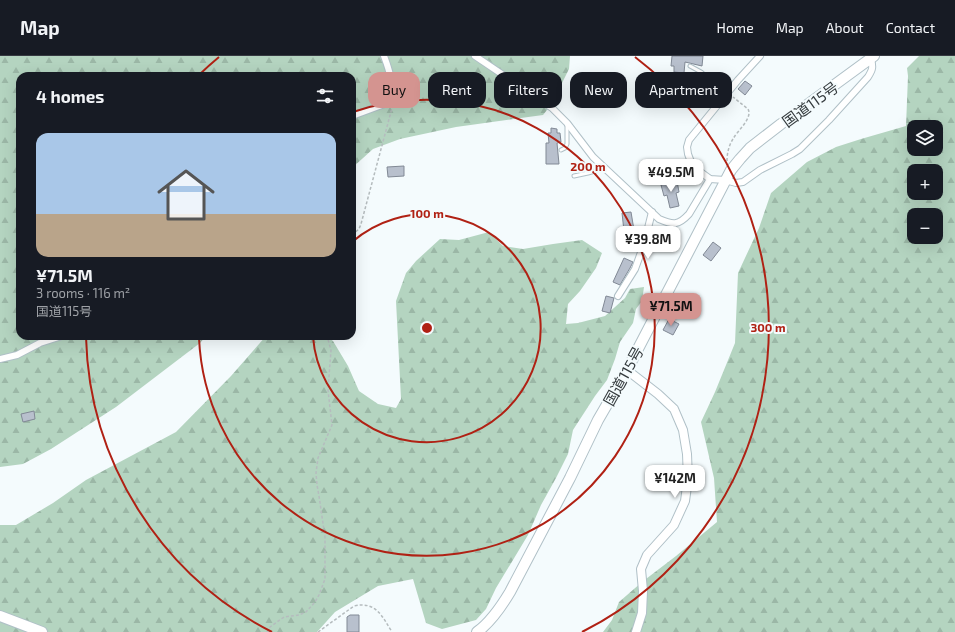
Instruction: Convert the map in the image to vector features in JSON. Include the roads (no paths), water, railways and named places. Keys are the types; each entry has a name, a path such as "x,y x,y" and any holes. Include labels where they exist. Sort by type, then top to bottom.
{"highway":[{"name":"国道115号","path":"477,632 495,615 510,592 570,478 598,420 627,370 731,170 750,148 870,58"},
{"path":"0,616 42,632"}],"main road":[{"path":"627,370 658,394 674,409 683,430 687,454 688,479 685,501 674,525 647,555 641,569 643,591 642,613 636,632"}],"street":[{"path":"356,115 390,102 392,95 392,83 390,72 384,56"},
{"path":"475,56 559,114 593,157 659,219 672,224 685,218 689,214 710,179"},
{"path":"732,89 760,56"},
{"path":"716,108 690,140 687,146 688,154 695,168 710,179 726,180 736,183 743,182 760,170 800,149 868,77 873,67 870,58"},
{"path":"618,296 635,270 644,244 652,212"},
{"path":"0,359 17,355 40,343 49,340"}],"lane":[{"path":"690,66 701,72"},
{"path":"561,150 566,148 567,144 567,123"},
{"path":"574,176 605,168"}]}
